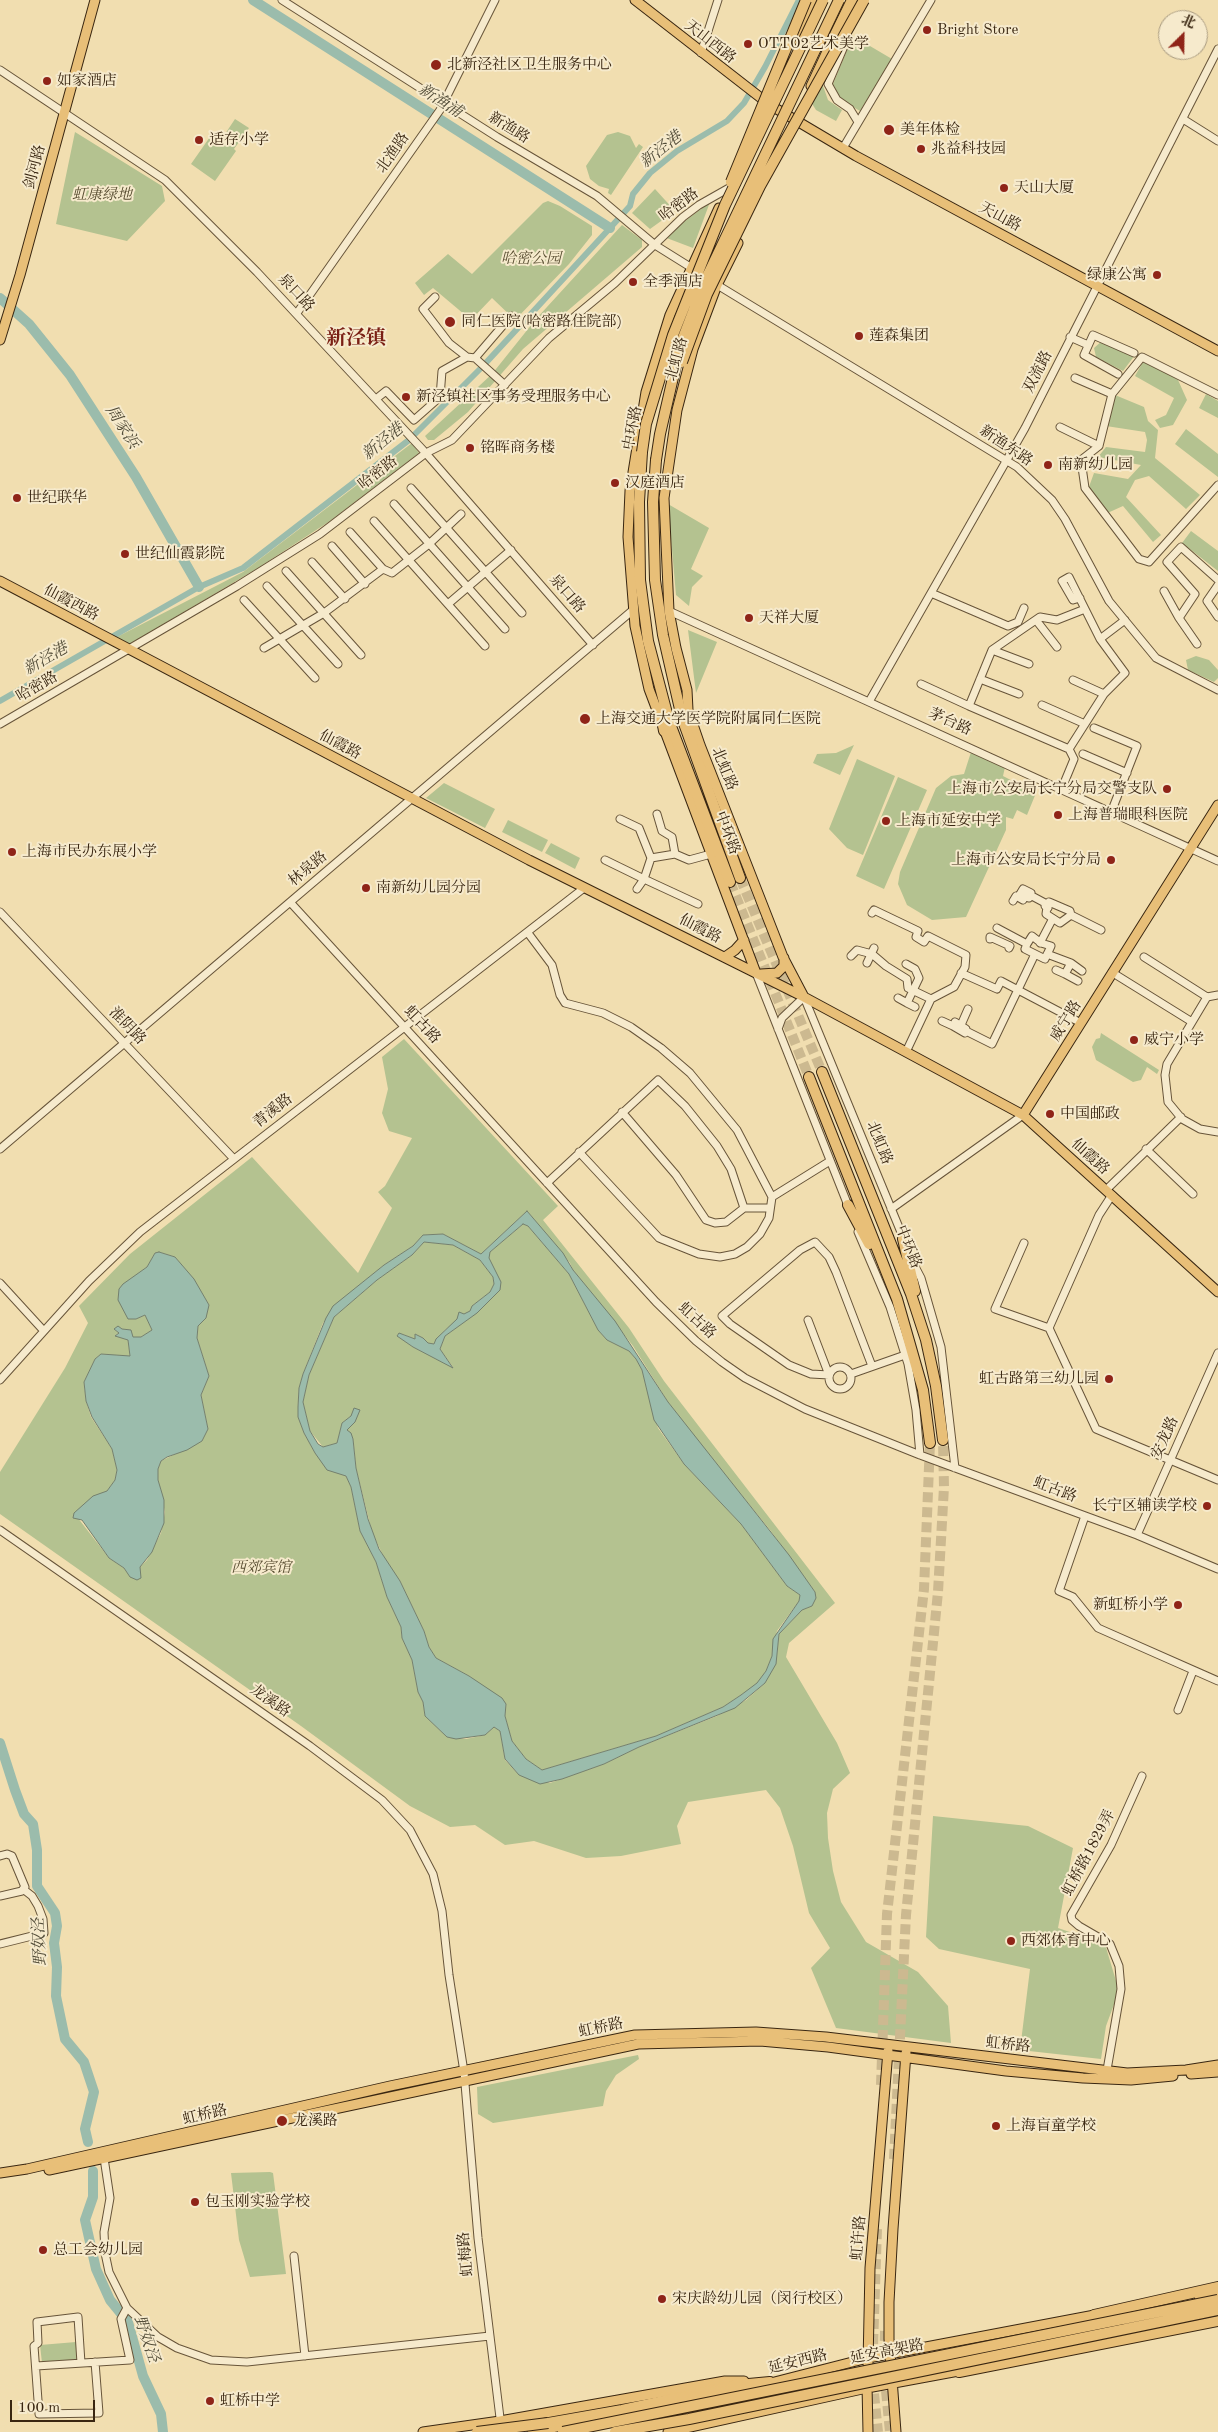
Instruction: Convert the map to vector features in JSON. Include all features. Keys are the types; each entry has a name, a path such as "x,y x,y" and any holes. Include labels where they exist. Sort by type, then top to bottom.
{"highway":[{"path":"725,205 734,171 806,0"},
{"path":"785,73 816,0"},
{"name":"中环路","path":"730,882 669,722 648,641 640,580 639,502 642,452 646,424 673,335 725,205 823,0"},
{"name":"中环路","path":"740,878 682,718 663,635 655,580 653,502 656,460 660,434 681,343 705,281 839,0"},
{"path":"836,43 852,0"},
{"path":"836,43 872,0"},
{"path":"660,434 681,363 707,294 760,186 836,43 862,3"},
{"path":"648,641 664,731"},
{"name":"中环路","path":"822,1072 924,1331 936,1386 943,1440"},
{"name":"中环路","path":"808,1077 893,1289 911,1344 923,1390 930,1443"},
{"path":"848,1205 893,1289"},
{"path":"904,1239 924,1331"},
{"path":"1094,2315 1218,2286"},
{"name":"延安高架路","path":"563,2432 1218,2300"},
{"name":"延安高架路","path":"615,2432 689,2419 1218,2312"},
{"path":"959,2372 1218,2321"},
{"path":"477,2432 622,2410 738,2385 770,2382"}],"main road":[{"name":"剑河路","path":"0,340 20,275 95,0"},
{"name":"天山西路","path":"635,0 770,105"},
{"name":"北虹路","path":"804,997 785,961 688,710 687,690 669,611 664,498 677,410 693,349 718,285 796,120 836,43"},
{"name":"北虹路","path":"756,973 664,731 641,655 633,610 628,537 630,491 636,442 646,392 656,356 670,315 691,268 785,73"},
{"name":"天山路","path":"770,105 843,148 1218,351"},
{"name":"仙霞西路","path":"0,581 130,649"},
{"name":"仙霞路","path":"130,649 584,888 804,997 1023,1115 1218,1292"},
{"name":"威宁路","path":"1023,1115 1218,805"},
{"path":"725,957 744,940"},
{"path":"756,973 777,973 785,961"},
{"name":"虹桥路","path":"0,2172 27,2169 390,2086 634,2035 756,2032 826,2037 888,2050"},
{"name":"虹桥路","path":"0,2178 104,2158 638,2044 760,2041 888,2050 1127,2073 1186,2070 1218,2065"},
{"name":"虹许路","path":"868,2432 867,2388 870,2268 888,2050"},
{"path":"896,2432 890,2354 892,2229 906,2052"},
{"name":"虹桥路","path":"906,2052 1083,2078 1130,2080 1218,2072"},
{"path":"1094,2315 1143,2299 1218,2286"},
{"name":"延安西路","path":"532,2432 751,2388 868,2358 1094,2315 1144,2308 1218,2292"},
{"path":"959,2372 996,2359 1218,2312"},
{"path":"668,2432 867,2388 959,2372 997,2368 1119,2345 1218,2321"},
{"path":"423,2432 500,2421 725,2381 770,2382"}],"street":[{"name":"新渔路","path":"282,0 497,137 580,185 612,208 655,245 718,285"},
{"name":"北渔路","path":"297,313 440,110 495,0"},
{"path":"701,53 718,0"},
{"path":"843,148 931,0"},
{"path":"858,122 850,110 837,100 828,84 862,3"},
{"name":"双流路","path":"870,700 1006,460 1218,49"},
{"name":"泉口路","path":"0,70 165,180 297,313 408,433 593,645"},
{"path":"1183,119 1218,141"},
{"name":"哈密路","path":"0,724 237,586 320,534 424,452 452,440 549,338 616,283 655,245 663,234 699,205 729,188"},
{"name":"新渔东路","path":"718,285 1017,467 1052,500 1065,519 1110,600 1156,658 1218,690"},
{"path":"435,297 423,309 450,343 505,385"},
{"path":"376,399 386,391 414,420 440,397 442,371 471,358 511,316"},
{"path":"1118,374 1084,356 1092,335 1134,353"},
{"path":"1070,337 1088,345"},
{"path":"1218,395 1142,357 1112,394 1099,446 1081,460 1085,488 1140,560 1149,562 1218,485"},
{"path":"1075,378 1112,394"},
{"path":"1060,427 1099,446"},
{"path":"411,488 522,613"},
{"path":"394,504 505,629"},
{"path":"350,532 383,569 392,573 429,544 461,514"},
{"path":"374,521 485,646"},
{"path":"332,546 365,584"},
{"path":"1218,580 1181,547 1167,562 1195,594 1207,601 1218,617"},
{"path":"448,604 510,550"},
{"path":"312,562 345,599"},
{"path":"264,648 324,613 383,569"},
{"path":"286,571 362,656"},
{"path":"1207,601 1218,585"},
{"path":"267,586 338,664"},
{"path":"1164,591 1196,644"},
{"path":"930,594 1008,626 1018,622 1024,608"},
{"path":"1179,618 1195,594"},
{"path":"1070,750 1104,694 1125,673 1100,639 1080,598"},
{"path":"244,600 315,678"},
{"path":"969,706 992,650 1040,617 1057,620 1085,608"},
{"name":"林泉路","path":"0,1149 633,610"},
{"name":"茅台路","path":"669,611 870,700 1218,860"},
{"path":"1036,620 1057,647"},
{"path":"1100,639 1125,620"},
{"path":"992,650 1029,664"},
{"path":"980,679 1019,694"},
{"path":"1073,680 1104,694"},
{"path":"921,684 1070,750 1074,759 1062,788"},
{"path":"1042,705 1085,724"},
{"path":"1094,728 1138,746 1112,810"},
{"path":"1083,754 1127,773"},
{"path":"657,814 662,831 672,837 675,854"},
{"path":"620,819 639,828 651,858 644,878 637,889"},
{"path":"651,858 675,854 690,860 711,854"},
{"path":"605,860 698,904"},
{"name":"青溪路","path":"0,1380 43,1330 120,1249 584,888"},
{"path":"1013,901 1016,896 1023,900 1027,896 1101,930"},
{"name":"虹古路","path":"290,902 656,1302 696,1341 722,1362 745,1378 796,1405 920,1455 1085,1516 1218,1569"},
{"path":"1047,904 1046,914 1052,920 1060,923 1069,915"},
{"path":"872,913 874,910 918,931 916,937 924,942 928,936 966,955 965,967 954,987 931,999 906,1052"},
{"name":"淮阴路","path":"0,912 234,1159"},
{"path":"1040,943 1052,920"},
{"path":"997,928 1006,931 1027,944"},
{"path":"1001,942 1006,931"},
{"path":"528,933 552,965 560,995 565,1003 603,1014 631,1027 661,1048 690,1073 737,1130 772,1198 769,1218 760,1234 748,1247 735,1254 720,1257 699,1254 659,1238 579,1152"},
{"path":"1032,936 1040,943 1052,946 1045,959 1025,949 1027,944 1032,936"},
{"path":"990,939 990,937 1010,946 1009,948"},
{"path":"851,956 857,950 872,951"},
{"path":"872,951 884,969 903,975 909,983 908,988 931,999"},
{"path":"866,963 872,951"},
{"path":"942,1020 992,1044 1035,954"},
{"path":"1047,954 1071,963 1082,971"},
{"path":"1144,957 1207,998"},
{"path":"1066,974 1071,963"},
{"path":"906,964 915,969 919,978 907,1003"},
{"path":"1056,970 1078,980"},
{"name":"北虹路","path":"756,973 830,1161 890,1306 905,1355 916,1410 920,1455"},
{"path":"961,973 997,989 1001,982 1081,1023"},
{"path":"1113,973 1192,1022"},
{"path":"1218,995 1207,998 1167,1064 1164,1075 1168,1102 1181,1117 1200,1129 1218,1132"},
{"path":"778,1029 782,1018 804,997"},
{"name":"北虹路","path":"804,997 921,1278 941,1347 955,1468"},
{"path":"898,998 915,1007"},
{"path":"960,1028 968,1010"},
{"path":"547,1183 658,1080 685,1106 717,1146 731,1169 744,1208"},
{"path":"622,1112 676,1175 706,1220 715,1223 726,1222 744,1208 770,1208"},
{"name":"威宁路","path":"891,1209 1023,1115"},
{"path":"1049,1328 1109,1192 1146,1149 1181,1117"},
{"path":"1146,1149 1193,1194"},
{"path":"772,1198 830,1161"},
{"path":"830,1375 811,1374 789,1364 738,1330 722,1316 800,1250 815,1242 829,1257 836,1272 872,1366"},
{"path":"1024,1243 995,1310 1049,1328 1096,1429 1218,1480"},
{"path":"0,1283 43,1330"},
{"path":"808,1320 830,1375 832,1385 842,1388 850,1382 851,1374"},
{"name":"安龙路","path":"1137,1536 1218,1353"},
{"path":"851,1374 905,1355"},
{"path":"830,1375 833,1369 840,1367 846,1369 851,1374"},
{"path":"1085,1516 1060,1592 1072,1597 1098,1628 1218,1681"},
{"name":"龙溪路","path":"0,1530 310,1746 382,1800 410,1830 433,1874 442,1911 448,1975 464,2072"},
{"path":"1178,1710 1193,1671"},
{"name":"虹桥路1829弄","path":"1106,2070 1122,1989 1119,1966 1110,1944 1079,1926 1072,1920 1072,1915 1111,1845 1142,1776"},
{"path":"0,1856 6,1854 12,1856 22,1878 23,1889 32,1896 44,1919 44,1933 0,1944"},
{"path":"0,1896 23,1889"},
{"name":"虹梅路","path":"464,2072 478,2238 502,2432"},
{"path":"104,2158 110,2198 104,2232 105,2253 109,2272 127,2308 158,2338 192,2355 211,2360 246,2362 490,2336"},
{"path":"294,2256 305,2356"},
{"path":"36,2366 130,2360 121,2319 127,2308"},
{"path":"81,2363 78,2317 37,2322 38,2343 34,2346 39,2414 99,2413 95,2362"}],"green space":[{"path":"853,36 892,59 860,111 841,100 833,84"},
{"path":"822,83 828,100 842,110 836,121 816,110 811,102"},
{"path":"235,119 249,128 215,181 191,164 212,134 221,140"},
{"name":"虹康绿地","path":"75,132 162,186 165,201 127,241 56,224"},
{"path":"618,132 630,136 636,148 639,144 643,147 611,195 608,193 609,189 599,186 590,179 586,166 607,135"},
{"path":"655,189 675,211 650,229 632,213"},
{"name":"哈密公园","path":"548,201 560,206 592,226 592,235 569,264 515,320 492,298 471,320 433,288 424,295 415,283 448,254 472,274 543,203"},
{"path":"710,202 693,248 664,237"},
{"path":"622,225 642,240 642,247 523,349 468,412 434,440 428,440 425,436 492,374 536,319"},
{"path":"1102,341 1135,355 1123,371 1096,357 1094,348"},
{"path":"1144,360 1178,380 1187,400 1173,425 1160,428 1155,420 1166,415 1174,398 1135,376"},
{"path":"1206,394 1218,401 1218,418 1199,408"},
{"path":"1115,395 1144,407 1148,421 1158,430 1155,458 1200,495 1186,509 1149,476 1135,480 1126,497 1161,535 1153,542 1123,506 1103,515 1086,495 1094,473 1128,479 1141,465 1098,457 1106,447 1145,452 1147,440 1145,432 1106,426"},
{"path":"1186,429 1218,454 1218,477 1175,444"},
{"path":"412,443 419,453 330,521 258,568 130,644 117,637 243,572"},
{"path":"668,504 709,528 691,569 703,576 692,587 689,606 676,595"},
{"path":"1191,531 1218,551 1218,571 1182,543"},
{"path":"688,630 717,642 696,693"},
{"path":"1196,656 1209,660 1218,670 1218,678 1214,682 1188,670 1186,660"},
{"path":"854,745 840,775 813,763 817,754 836,753"},
{"path":"971,752 1005,767 1003,776 1036,793 1027,815 1017,810 1013,819 1006,817 1006,830 966,917 932,920 907,905 898,884 900,872 936,788 951,776 964,774"},
{"path":"857,759 895,776 863,855 847,848 829,829"},
{"path":"898,777 927,790 884,889 856,876"},
{"path":"444,783 495,809 485,828 426,798"},
{"path":"508,820 548,840 542,852 502,832"},
{"path":"551,843 580,858 575,869 545,853"},
{"path":"1101,1033 1159,1070 1157,1074 1147,1067 1141,1080 1133,1082 1096,1060 1092,1047 1096,1039 1100,1038"},
{"name":"西郊宾馆","path":"404,1039 558,1206 543,1220 629,1328 664,1381 835,1603 789,1643 786,1657 837,1743 850,1773 833,1789 827,1813 828,1838 833,1871 841,1902 866,1942 918,1972 948,2006 951,2043 836,2028 811,1968 830,1948 809,1913 793,1846 780,1808 766,1790 688,1802 677,1826 681,1844 621,1856 586,1858 534,1841 505,1845 475,1825 450,1827 410,1806 301,1726 0,1514 0,1472 65,1368 88,1323 79,1306 130,1254 252,1157 358,1273 392,1208 378,1192 385,1186 412,1138 389,1131 382,1113 388,1089 382,1057","holes":["527,1211 570,1263 573,1270 633,1346 668,1402 690,1432 770,1530 815,1592 812,1606 802,1610 779,1634 777,1654 765,1683 746,1700 717,1716 639,1747 604,1764 550,1783 519,1775 505,1760 500,1731 494,1727 485,1735 466,1739 447,1737 425,1716 412,1660 402,1638 401,1627 387,1597 376,1562 360,1531 351,1487 346,1476 315,1453 298,1417 299,1388 303,1374 323,1323 344,1298 384,1265 413,1246 423,1235 443,1234 481,1254","159,1252 175,1257 193,1279 209,1305 198,1326 197,1338 209,1376 201,1395 208,1429 202,1441 161,1461 158,1469 158,1480 165,1512 161,1533 147,1560 130,1577 124,1568 109,1558 74,1513 107,1491 115,1480 117,1470 112,1449 91,1417 86,1401 84,1382 95,1359 101,1354 130,1357 128,1340 116,1335 119,1333 114,1329 130,1330 133,1337 141,1337 152,1330 145,1315 136,1319 119,1289 147,1267 155,1253"]},
{"path":"523,1224 528,1226 569,1274 598,1330 607,1340 629,1351 636,1359 642,1370 658,1428 684,1464 741,1524 787,1586 800,1595 799,1601 777,1631 772,1656 766,1671 757,1684 741,1695 723,1707 656,1736 542,1770 526,1759 512,1741 505,1716 506,1704 469,1676 436,1658 429,1647 424,1631 400,1581 387,1564 372,1532 356,1468 353,1439 347,1430 351,1416 342,1423 337,1443 323,1447 310,1431 303,1402 309,1375 334,1317 377,1280 412,1255 424,1242 453,1245 480,1260 493,1277 494,1284 490,1292 472,1306 470,1311 445,1330 434,1344 428,1343 415,1334 415,1339 402,1334 397,1335 413,1347 453,1367 440,1349 445,1336 468,1319 500,1290 488,1258 490,1252"},
{"name":"西郊体育中心","path":"933,1816 1028,1826 1073,1848 1058,1928 1105,1944 1119,1991 1106,2026 1101,2059 1020,2050 1030,1969 939,1949 926,1937"},
{"path":"638,2055 639,2059 616,2075 606,2091 603,2106 493,2123 478,2114 477,2087"},
{"path":"231,2173 273,2173 286,2274 250,2277 239,2240"},
{"path":"76,2342 78,2359 42,2363 40,2345"}],"shaded area":[{"path":"527,1211 563,1253 573,1270 615,1321 668,1402 789,1555 815,1592 816,1598 812,1606 802,1610 779,1634 776,1664 765,1683 735,1708 639,1747 604,1764 562,1779 540,1784 519,1775 505,1759 500,1731 494,1727 485,1735 456,1739 447,1737 425,1716 412,1660 402,1638 401,1627 387,1597 376,1562 360,1531 351,1487 346,1476 327,1470 304,1433 298,1417 299,1388 303,1374 326,1318 333,1306 384,1265 413,1246 423,1235 443,1234 481,1254","holes":["523,1224 528,1226 569,1274 598,1330 607,1340 629,1351 636,1359 642,1370 654,1420 684,1464 741,1524 787,1586 800,1595 799,1601 773,1639 772,1656 766,1671 757,1683 741,1695 723,1707 656,1736 542,1770 526,1759 512,1741 505,1716 506,1704 502,1698 469,1676 436,1658 429,1647 424,1631 400,1581 379,1549 368,1519 356,1468 353,1439 351,1433 347,1430 355,1422 360,1410 354,1408 351,1416 342,1423 337,1443 323,1447 318,1444 310,1431 303,1402 309,1375 334,1317 377,1280 412,1255 424,1242 453,1245 480,1260 493,1277 494,1284 490,1292 472,1306 470,1311 464,1314 459,1312 457,1319 436,1339 434,1344 428,1343 415,1334 415,1339 399,1333 397,1336 413,1347 453,1368 440,1349 445,1336 477,1313 500,1290 501,1282 489,1258 490,1252"]},
{"path":"159,1252 175,1257 194,1279 209,1305 206,1318 198,1326 197,1338 209,1376 201,1395 208,1429 202,1441 187,1450 161,1461 158,1469 158,1480 164,1500 164,1523 152,1552 140,1567 141,1578 137,1580 130,1577 124,1568 109,1558 82,1520 73,1518 74,1513 93,1496 107,1491 115,1480 117,1470 112,1449 92,1417 86,1401 84,1382 95,1359 101,1354 130,1356 128,1340 115,1336 119,1333 114,1329 118,1326 122,1329 131,1330 133,1337 141,1337 152,1330 145,1315 136,1319 128,1319 118,1300 119,1289 123,1284 147,1267 155,1253"}],"waterway":[{"name":"新渔浦","path":"253,0 610,228"},
{"name":"新泾港","path":"0,701 199,587 243,568 409,440 483,366 630,206 633,194 650,173 677,151 727,121 744,103 765,67 799,0"},
{"name":"周家浜","path":"0,298 29,324 70,375 136,477 199,587"},
{"name":"野奴泾","path":"0,1743 24,1814 33,1824 37,1850 37,1886 55,1913 57,1926 54,1943 57,1967 56,1996 65,2039 84,2062 94,2092 85,2129 88,2142"},
{"name":"野奴泾","path":"93,2171 93,2197 85,2220 96,2269 110,2300 128,2322 143,2376 161,2414 163,2432"}],"tunnel":[{"path":"740,878 822,1072"},
{"path":"730,882 809,1077"},
{"path":"894,2159 906,1915 938,1592 944,1487 943,1440"},
{"path":"881,2085 887,1914 924,1589 930,1443"},
{"path":"877,2229 872,2375 878,2432"},
{"path":"885,2331 884,2370 890,2432"}],"place":[{"name":"Bright Store","path":"927,30"},
{"name":"OTTO2艺术美学","path":"748,44"},
{"name":"北新泾社区卫生服务中心","path":"436,65"},
{"name":"如家酒店","path":"47,81"},
{"name":"美年体检","path":"889,130"},
{"name":"适存小学","path":"199,140"},
{"name":"兆益科技园","path":"921,149"},
{"name":"天山大厦","path":"1004,188"},
{"name":"绿康公寓","path":"1157,275"},
{"name":"全季酒店","path":"633,282"},
{"name":"同仁医院(哈密路住院部)","path":"450,322"},
{"name":"莲森集团","path":"859,336"},
{"name":"新泾镇社区事务受理服务中心","path":"406,397"},
{"name":"铭晖商务楼","path":"470,448"},
{"name":"南新幼儿园","path":"1048,465"},
{"name":"汉庭酒店","path":"615,483"},
{"name":"世纪联华","path":"17,498"},
{"name":"世纪仙霞影院","path":"125,554"},
{"name":"天祥大厦","path":"749,618"},
{"name":"上海交通大学医学院附属同仁医院","path":"585,719"},
{"name":"上海市公安局长宁分局交警支队","path":"1167,789"},
{"name":"上海普瑞眼科医院","path":"1058,815"},
{"name":"上海市延安中学","path":"886,821"},
{"name":"上海市民办东展小学","path":"12,852"},
{"name":"上海市公安局长宁分局","path":"1111,860"},
{"name":"南新幼儿园分园","path":"366,888"},
{"name":"威宁小学","path":"1134,1040"},
{"name":"中国邮政","path":"1050,1114"},
{"name":"虹古路第三幼儿园","path":"1109,1379"},
{"name":"长宁区辅读学校","path":"1207,1506"},
{"name":"新虹桥小学","path":"1178,1605"},
{"name":"西郊体育中心","path":"1011,1941"},
{"name":"龙溪路","path":"282,2121"},
{"name":"上海盲童学校","path":"996,2126"},
{"name":"包玉刚实验学校","path":"195,2202"},
{"name":"总工会幼儿园","path":"43,2250"},
{"name":"宋庆龄幼儿园（闵行校区）","path":"662,2299"},
{"name":"虹桥中学","path":"210,2401"}],"district":[{"name":"新泾镇","path":"356,339"}]}
